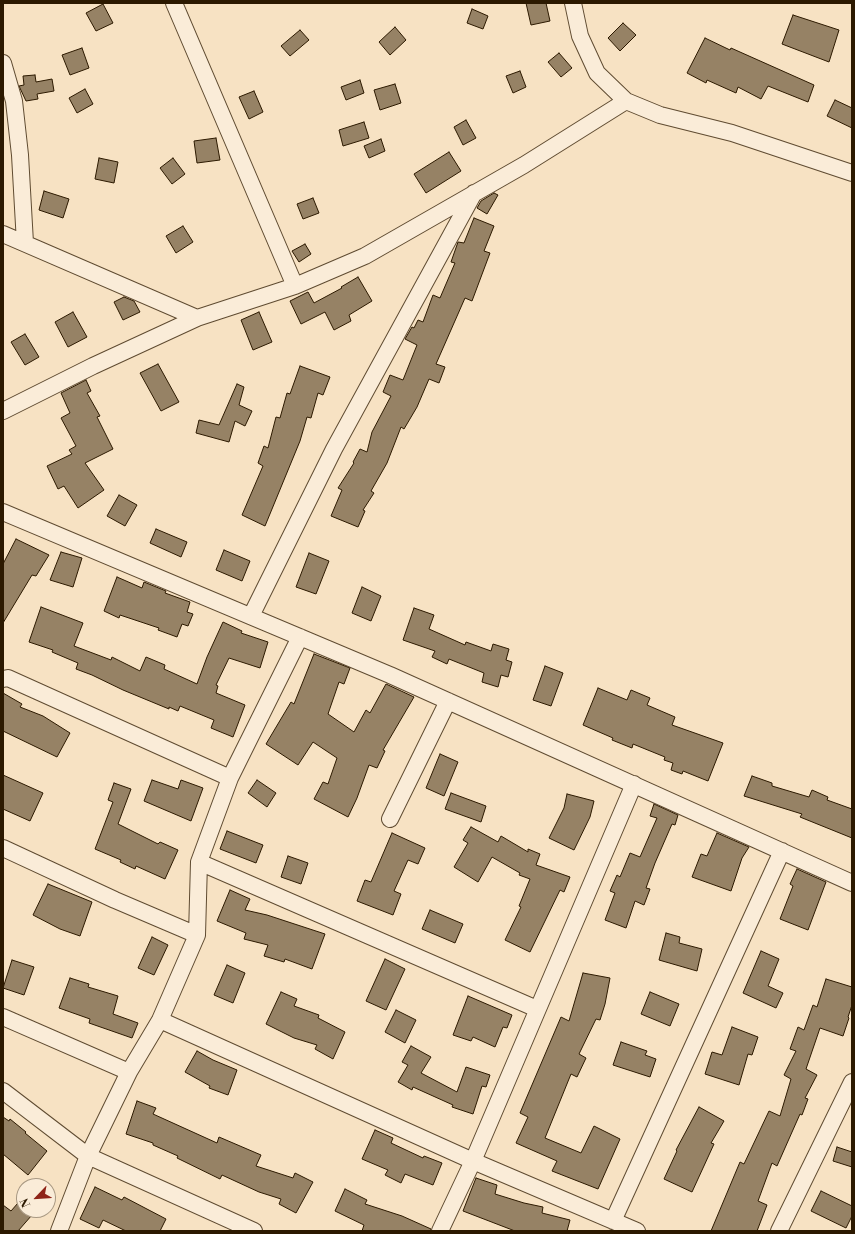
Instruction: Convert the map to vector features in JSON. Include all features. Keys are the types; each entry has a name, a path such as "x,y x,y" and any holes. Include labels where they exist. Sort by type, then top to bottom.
{"street":[{"path":"174,3 295,286"},
{"path":"573,3 580,36 597,73 626,101 660,114 732,133 852,173"},
{"path":"3,63 14,101 20,155 25,243"},
{"path":"3,411 93,366 197,318 295,286 365,256 561,142 626,101"},
{"path":"251,616 334,449 474,193"},
{"path":"3,234 197,318"},
{"path":"3,512 390,675 852,883"},
{"path":"60,1231 88,1156 129,1072 160,1020 197,935 198,862 230,778 300,638"},
{"path":"3,679 8,678 230,778"},
{"path":"390,819 448,701"},
{"path":"440,1231 473,1161 634,784"},
{"path":"3,848 115,900 197,935"},
{"path":"613,1221 782,851"},
{"path":"198,862 537,1009"},
{"path":"3,1017 129,1072"},
{"path":"160,1020 473,1161 637,1231"},
{"path":"779,1231 852,1082"},
{"path":"3,1091 88,1156 254,1231"}],"building":[{"path":"526,3 546,3 550,21 531,25"},
{"path":"103,4 113,23 96,31 86,13"},
{"path":"472,9 488,16 483,29 467,23"},
{"path":"793,15 839,30 829,62 782,44"},
{"path":"623,23 636,35 620,51 608,38"},
{"path":"395,27 406,40 390,55 379,42"},
{"path":"300,30 309,40 290,56 281,46"},
{"path":"705,38 814,85 808,102 768,86 761,99 738,87 736,93 707,80 706,83 687,73"},
{"path":"82,48 89,68 70,75 62,55"},
{"path":"559,53 572,68 561,77 548,62"},
{"path":"520,71 526,87 513,93 506,76"},
{"path":"35,75 36,82 52,79 54,91 37,94 38,99 26,101 19,86 24,85 23,76"},
{"path":"360,80 364,93 346,100 341,87"},
{"path":"395,84 401,103 380,110 374,90"},
{"path":"85,89 93,104 77,113 69,98"},
{"path":"254,91 263,112 249,119 239,97"},
{"path":"835,100 852,108 852,128 827,116"},
{"path":"466,120 476,138 463,145 454,127"},
{"path":"364,122 369,138 343,146 339,130"},
{"path":"216,138 220,160 197,163 194,141"},
{"path":"381,139 385,151 369,158 364,146"},
{"path":"449,152 461,171 426,193 414,174"},
{"path":"99,158 118,162 114,183 95,179"},
{"path":"173,158 185,174 172,184 160,168"},
{"path":"44,191 69,199 63,218 39,210"},
{"path":"494,193 498,195 487,214 477,208 481,201"},
{"path":"313,198 319,213 303,219 297,204"},
{"path":"474,218 494,226 484,251 490,253 472,301 465,298 436,364 445,367 439,383 429,379 417,407 404,429 401,427 387,463 371,491 374,493 363,510 365,511 358,527 331,516 342,490 338,488 354,463 353,462 360,449 367,452 372,432 391,396 383,392 390,375 403,380 417,345 405,339 412,327 414,328 418,320 423,322 433,295 440,298 455,263 451,262 458,242 464,243"},
{"path":"183,226 193,242 176,253 166,236"},
{"path":"305,244 311,254 299,262 292,251"},
{"path":"358,277 372,301 349,315 351,321 334,330 325,312 301,324 290,301 308,292 314,303 342,288 341,287"},
{"path":"124,297 134,301 140,312 123,320 114,302"},
{"path":"73,312 87,337 68,347 55,322"},
{"path":"259,312 272,342 253,350 241,320"},
{"path":"25,334 39,357 25,365 11,342"},
{"path":"158,364 179,402 161,411 140,373"},
{"path":"300,366 330,377 323,395 318,393 311,418 307,417 300,441 265,526 242,515 263,466 258,463 264,446 268,448 276,417 280,418 287,393 290,394"},
{"path":"86,380 91,391 87,393 100,416 97,417 113,449 85,463 104,490 78,508 64,486 58,489 47,466 72,454 69,450 76,446 61,418 70,413 61,393"},
{"path":"237,384 244,387 239,405 252,411 245,426 235,421 229,442 196,433 199,420 219,425"},
{"path":"119,495 137,505 125,526 107,516"},
{"path":"156,529 187,542 181,557 150,543"},
{"path":"16,539 49,555 36,576 32,575 3,623 3,564"},
{"path":"224,550 250,561 242,581 216,570"},
{"path":"61,552 82,558 73,587 50,580"},
{"path":"309,553 329,561 316,594 296,587"},
{"path":"117,577 142,588 144,582 166,591 165,593 190,602 187,612 193,614 188,626 182,624 177,637 158,630 159,628 120,615 119,618 104,611"},
{"path":"362,587 381,596 371,621 352,613"},
{"path":"41,607 83,623 74,646 111,660 112,657 140,671 146,657 165,665 164,669 197,684 207,657 223,622 242,631 241,633 268,642 260,668 229,658 216,685 218,686 216,693 245,705 233,737 211,728 214,720 180,706 178,711 169,707 169,709 123,690 76,669 78,663 52,652 53,650 29,642"},
{"path":"414,608 434,615 429,629 465,645 466,642 491,651 493,644 509,649 506,660 512,662 508,677 501,675 498,687 482,682 484,673 449,659 447,664 432,657 435,651 403,640"},
{"path":"314,654 350,668 344,684 339,682 328,714 354,732 366,710 370,713 386,684 414,697 383,750 385,751 377,768 369,765 357,798 348,817 314,799 323,782 328,784 337,758 313,742 298,765 266,744 291,702 294,704"},
{"path":"545,666 563,673 551,706 533,700"},
{"path":"598,688 627,700 631,690 650,698 647,705 675,717 672,725 723,743 708,781 683,771 682,774 671,770 673,763 664,760 665,757 633,744 632,748 612,740 613,738 583,725"},
{"path":"3,693 22,704 20,707 43,716 70,733 57,757 3,731"},
{"path":"440,754 458,762 444,796 426,788"},
{"path":"3,775 43,793 30,821 3,809"},
{"path":"752,776 772,783 772,786 809,797 812,790 828,797 827,800 852,809 852,838 800,817 802,814 744,796"},
{"path":"152,780 178,789 181,780 203,788 191,821 144,801"},
{"path":"257,780 276,793 267,807 248,793"},
{"path":"114,783 131,789 118,824 158,844 160,842 178,850 165,879 136,866 135,869 120,862 121,860 95,849 113,802 108,800"},
{"path":"451,793 486,806 481,822 445,809"},
{"path":"567,794 594,801 590,817 574,850 549,838 564,808"},
{"path":"654,804 678,815 675,825 672,824 655,863 646,888 650,889 644,905 635,901 626,928 605,920 615,893 610,891 617,875 620,877 630,853 640,857 657,818 650,816"},
{"path":"471,827 498,842 501,836 528,852 528,849 540,854 536,865 570,877 564,892 560,890 530,952 505,940 521,907 519,906 530,879 519,875 520,873 492,857 478,882 454,867 468,843 463,840"},
{"path":"227,831 263,845 256,863 220,849"},
{"path":"392,833 425,848 418,864 408,860 394,891 401,894 393,915 357,901 365,880 371,882"},
{"path":"717,833 749,847 742,858 731,891 692,877 701,854 707,856"},
{"path":"288,856 308,863 301,884 281,877"},
{"path":"797,869 826,882 808,930 780,919 793,886 790,884"},
{"path":"48,884 92,902 80,936 60,929 33,915"},
{"path":"230,890 250,899 245,910 267,915 325,934 312,969 285,959 284,962 264,956 268,945 244,939 246,933 217,921"},
{"path":"430,910 463,924 455,943 422,929"},
{"path":"666,933 680,937 679,943 702,949 697,971 659,960"},
{"path":"152,937 168,945 154,975 138,968"},
{"path":"761,951 779,959 768,986 783,993 776,1008 743,993"},
{"path":"385,959 405,969 386,1010 366,1001"},
{"path":"12,960 34,967 24,995 3,988"},
{"path":"227,965 245,973 233,1003 214,995"},
{"path":"583,973 610,978 605,1004 600,1020 596,1019 579,1054 586,1058 577,1077 571,1074 545,1138 581,1153 594,1126 620,1139 598,1189 552,1171 557,1161 516,1143 528,1117 520,1113 561,1017 569,1021"},
{"path":"70,978 89,984 88,987 118,996 113,1014 138,1023 132,1038 89,1023 90,1019 59,1008"},
{"path":"826,979 852,987 852,1005 849,1018 843,1036 820,1028 806,1069 817,1075 805,1098 808,1099 802,1115 800,1114 777,1166 772,1163 758,1201 767,1205 757,1231 711,1231 740,1162 744,1164 769,1111 780,1116 791,1079 784,1075 796,1051 790,1049 798,1027 804,1030 813,1005 817,1007"},
{"path":"281,992 297,999 294,1006 319,1015 318,1018 345,1032 333,1059 315,1049 317,1045 294,1038 266,1024"},
{"path":"650,992 679,1004 670,1026 641,1014"},
{"path":"468,996 512,1015 507,1028 503,1027 495,1047 473,1037 471,1041 453,1035"},
{"path":"396,1010 416,1020 405,1043 385,1032"},
{"path":"732,1027 758,1037 752,1055 748,1054 739,1085 705,1074 712,1052 722,1055"},
{"path":"621,1042 647,1051 645,1055 656,1059 650,1077 613,1065"},
{"path":"411,1046 431,1057 421,1073 457,1092 466,1067 490,1075 486,1087 482,1086 473,1114 452,1107 453,1105 413,1087 412,1090 398,1082 408,1065 402,1062"},
{"path":"197,1051 213,1060 237,1070 228,1095 209,1088 210,1086 185,1072"},
{"path":"137,1101 156,1108 153,1114 217,1143 219,1137 261,1155 256,1166 293,1178 295,1173 313,1182 296,1213 279,1204 281,1199 259,1192 222,1175 220,1179 177,1158 178,1156 153,1145 153,1143 126,1134"},
{"path":"699,1107 724,1121 711,1143 714,1144 692,1192 664,1179 677,1151 676,1150"},
{"path":"3,1117 9,1121 10,1119 47,1151 28,1175 3,1154"},
{"path":"375,1130 393,1138 391,1143 423,1158 424,1156 442,1163 433,1185 405,1174 401,1183 385,1175 388,1170 362,1159"},
{"path":"837,1147 852,1152 852,1167 833,1161"},
{"path":"476,1178 497,1185 495,1194 543,1207 542,1213 570,1220 567,1231 515,1231 463,1211"},
{"path":"95,1187 122,1200 124,1197 166,1219 160,1231 126,1231 103,1220 99,1228 80,1219"},
{"path":"345,1189 367,1200 365,1204 402,1216 431,1229 431,1231 362,1231 364,1225 335,1211"},
{"path":"821,1191 852,1206 852,1216 846,1228 811,1211"},
{"path":"3,1205 11,1211 16,1205 16,1218 29,1218 18,1231 3,1231"}]}
